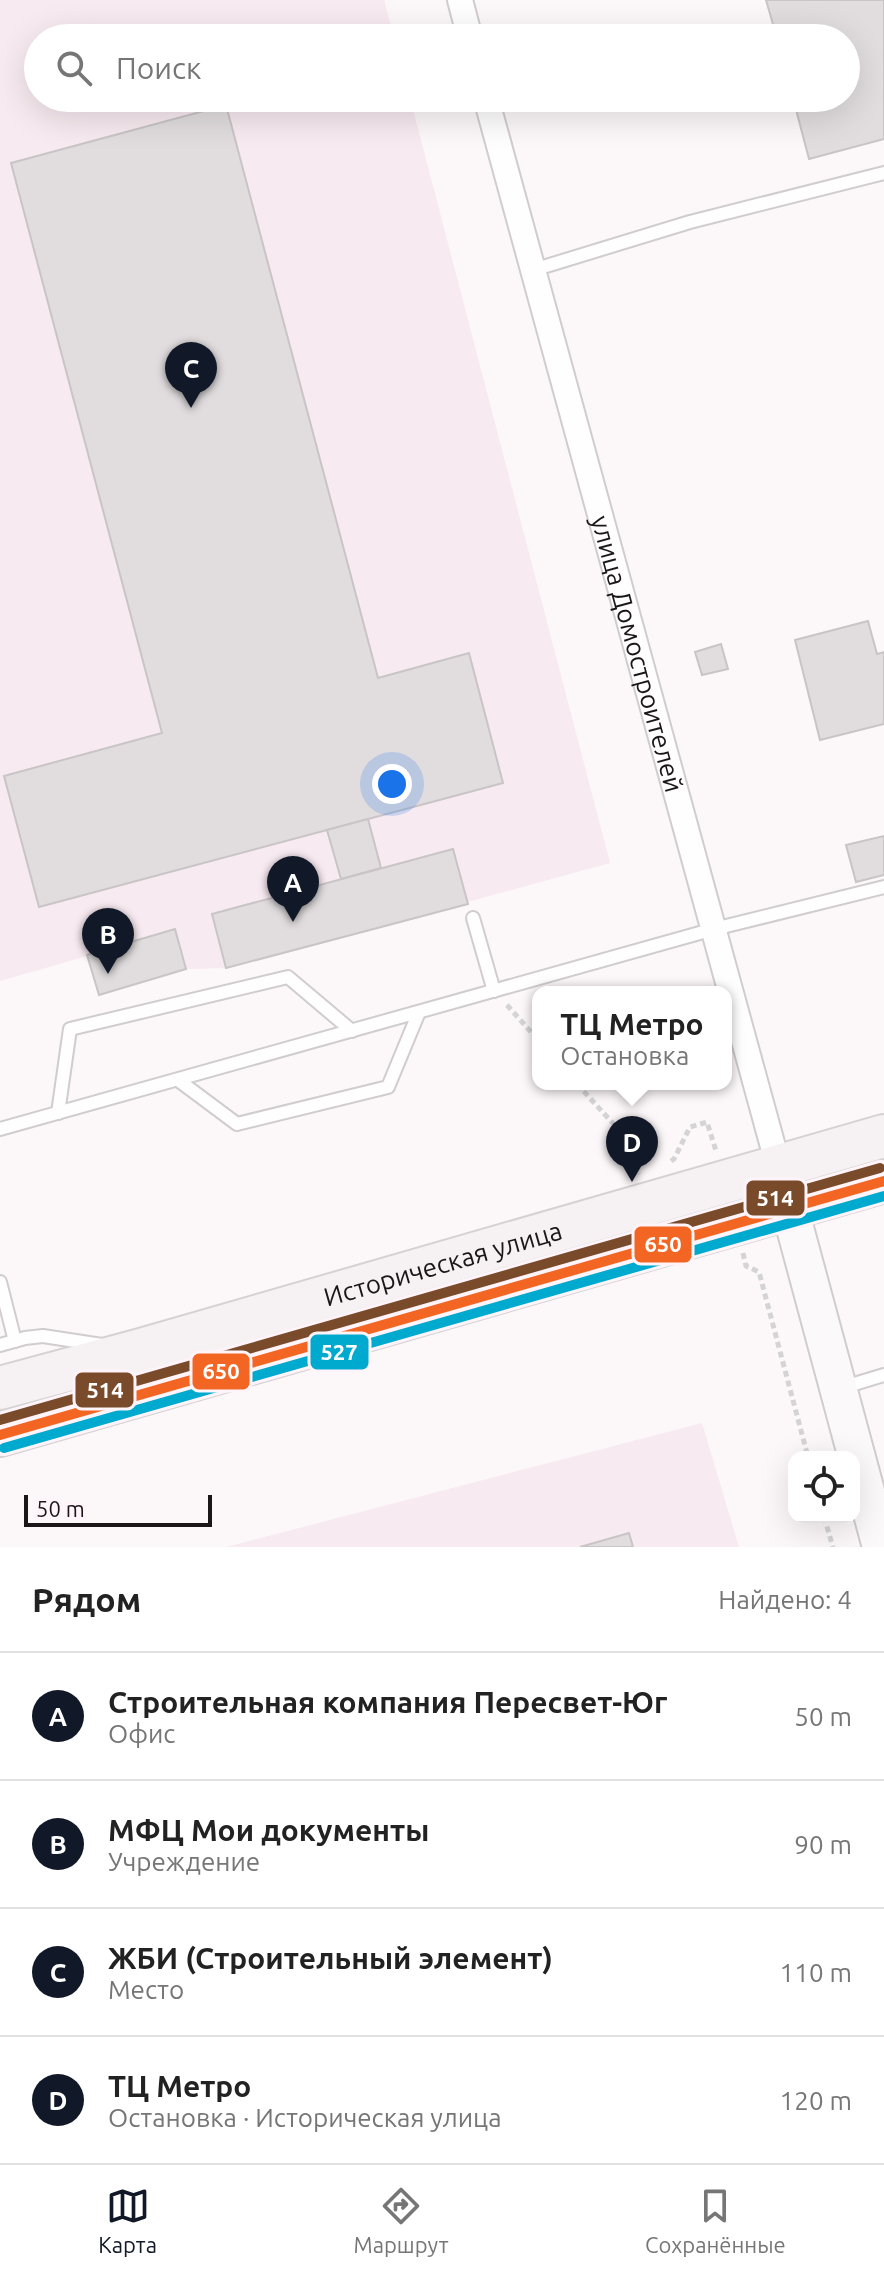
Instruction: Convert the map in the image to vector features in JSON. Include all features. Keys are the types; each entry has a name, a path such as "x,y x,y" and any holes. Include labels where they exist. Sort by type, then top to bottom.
{"highway":[{"name":"Историческая улица","path":"0,1388 884,1136"},
{"name":"Историческая улица","path":"0,1435 884,1181"}],"main road":[{"name":"улица Домостроителей","path":"778,1165 881,1547"}],"street":[{"path":"460,0 466,24"},
{"name":"улица Домостроителей","path":"490,112 729,986"},
{"name":"улица Домостроителей","path":"732,995 778,1165"}],"lane":[{"path":"533,270 690,222 884,173"},
{"path":"0,1129 714,929 884,887"},
{"path":"473,918 494,991"},
{"path":"58,1113 70,1029 288,977 352,1031"},
{"path":"178,1080 237,1124 388,1087 419,1012"},
{"path":"0,1282 15,1341"},
{"path":"0,1345 43,1336 141,1350"},
{"path":"838,1389 884,1375"}],"path":[{"path":"494,991 532,1033"},
{"path":"582,1090 619,1130 640,1174 651,1169"},
{"path":"662,1164 674,1159 690,1127 707,1122 724,1181"},
{"path":"736,1224 746,1266 759,1272 806,1451"},
{"path":"826,1523 833,1547"}],"shaded area":[{"path":"0,0 384,0 390,24 24,24 24,112 414,112 610,863 226,968 186,969 99,995 87,956 0,981"},
{"path":"702,1423 739,1547 226,1547"}],"building":[{"path":"766,0 884,0 884,139 809,159 797,112 860,112 860,24 773,24"},
{"path":"200,112 228,112 378,678 469,653 503,783 39,907 4,776 162,733 11,163"},
{"path":"868,621 877,654 884,652 884,724 820,740 795,640"},
{"path":"721,644 728,669 702,675 695,652"},
{"path":"368,819 381,868 341,879 327,830"},
{"path":"884,836 884,875 856,882 846,845"},
{"path":"453,849 468,904 226,968 212,914"},
{"path":"175,929 186,969 99,995 87,955"},
{"path":"629,1533 633,1547 580,1547"}],"transit line":[{"name":"514","path":"0,1420 880,1168"},
{"name":"650","path":"0,1435 884,1181"},
{"name":"527","path":"4,1448 884,1196"}],"place":[{"name":"ЖБИ (Строительный элемент)","path":"191,408"},
{"name":"Строительная компания Пересвет-Юг","path":"293,922"},
{"name":"МФЦ Мои документы","path":"108,974"},
{"name":"ТЦ Метро","path":"632,1182"}]}
